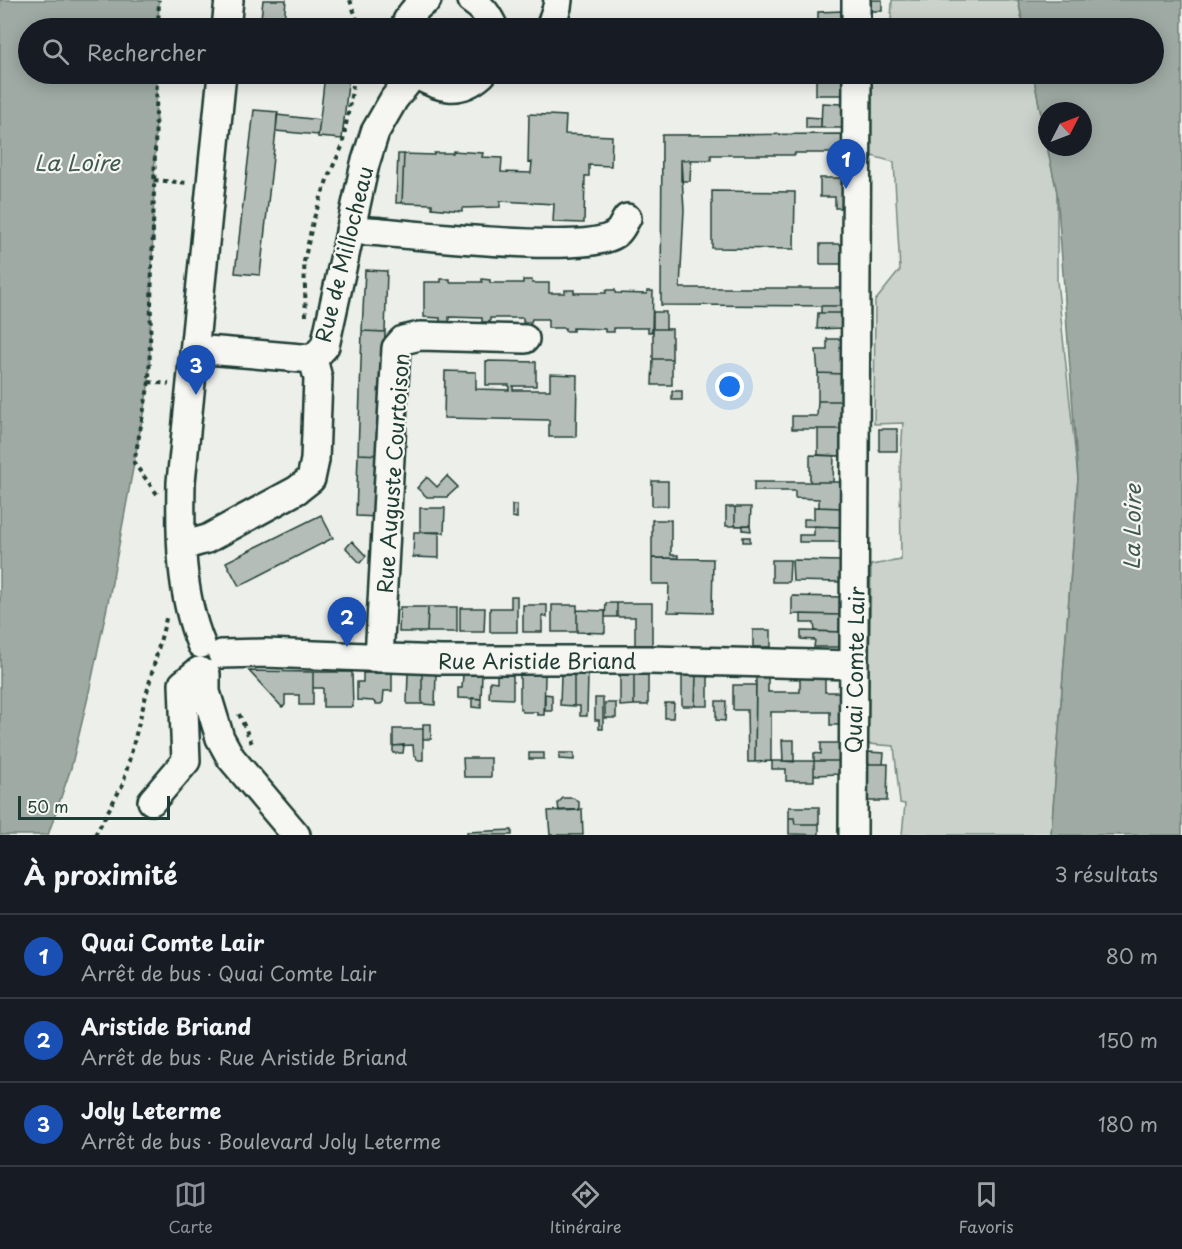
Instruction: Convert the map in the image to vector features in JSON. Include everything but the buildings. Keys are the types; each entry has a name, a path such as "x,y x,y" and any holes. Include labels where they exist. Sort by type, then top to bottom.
{"street":[{"path":"227,18 229,0"},
{"path":"408,18 421,3 427,0"},
{"path":"471,0 482,8 489,18"},
{"path":"553,18 558,0"},
{"path":"856,0 856,18"},
{"path":"221,84 182,482 181,536 188,606 207,661 206,692 220,738 231,758 296,835"},
{"name":"Rue de Millocheau","path":"181,536 207,539 297,490 311,479 315,460 318,378 313,359 325,346 365,164 375,132 394,99 407,84"},
{"name":"Rue de Millocheau","path":"432,84 451,88 466,84"},
{"name":"Quai Comte Lair","path":"853,835 857,84"},
{"path":"350,231 514,243 592,242 616,234 627,218"},
{"name":"Rue Auguste Courtoison","path":"379,658 396,348 403,340 420,336 525,339"},
{"path":"195,349 313,359"},
{"name":"Rue Aristide Briand","path":"207,661 265,653 441,660 648,660 853,665"},
{"path":"152,801 186,761 183,684 207,661"}],"path":[{"path":"159,0 159,18"},
{"path":"350,0 356,18"},
{"path":"157,84 149,382 134,463 181,536"},
{"path":"306,320 304,262 313,221 328,177 342,147 353,84"},
{"path":"154,180 212,186"},
{"path":"95,835 123,784 168,610"},
{"path":"236,708 256,751"}],"shaded area":[{"path":"892,0 1018,0 1022,18 891,18"},
{"path":"865,84 1035,84 1039,102 1038,156 1050,156 1057,192 1057,281 1078,478 1051,835 902,835 905,804 900,803 894,746 868,744 871,565 901,560 900,470 903,423 874,424 875,301 900,270 894,162 868,155"}],"water":[{"name":"La Loire","path":"0,0 159,0 158,18 18,18 18,84 157,84 149,382 110,593 71,768 48,835 0,835"},
{"name":"La Loire","path":"1018,0 1182,0 1182,835 1051,835 1078,478 1057,192 1049,156 1092,156 1092,102 1039,102 1035,84 1164,84 1164,18 1022,18"}],"place":[{"name":"Quai Comte Lair","path":"846,189"},
{"name":"Joly Leterme","path":"196,395"},
{"name":"Aristide Briand","path":"347,647"}]}
